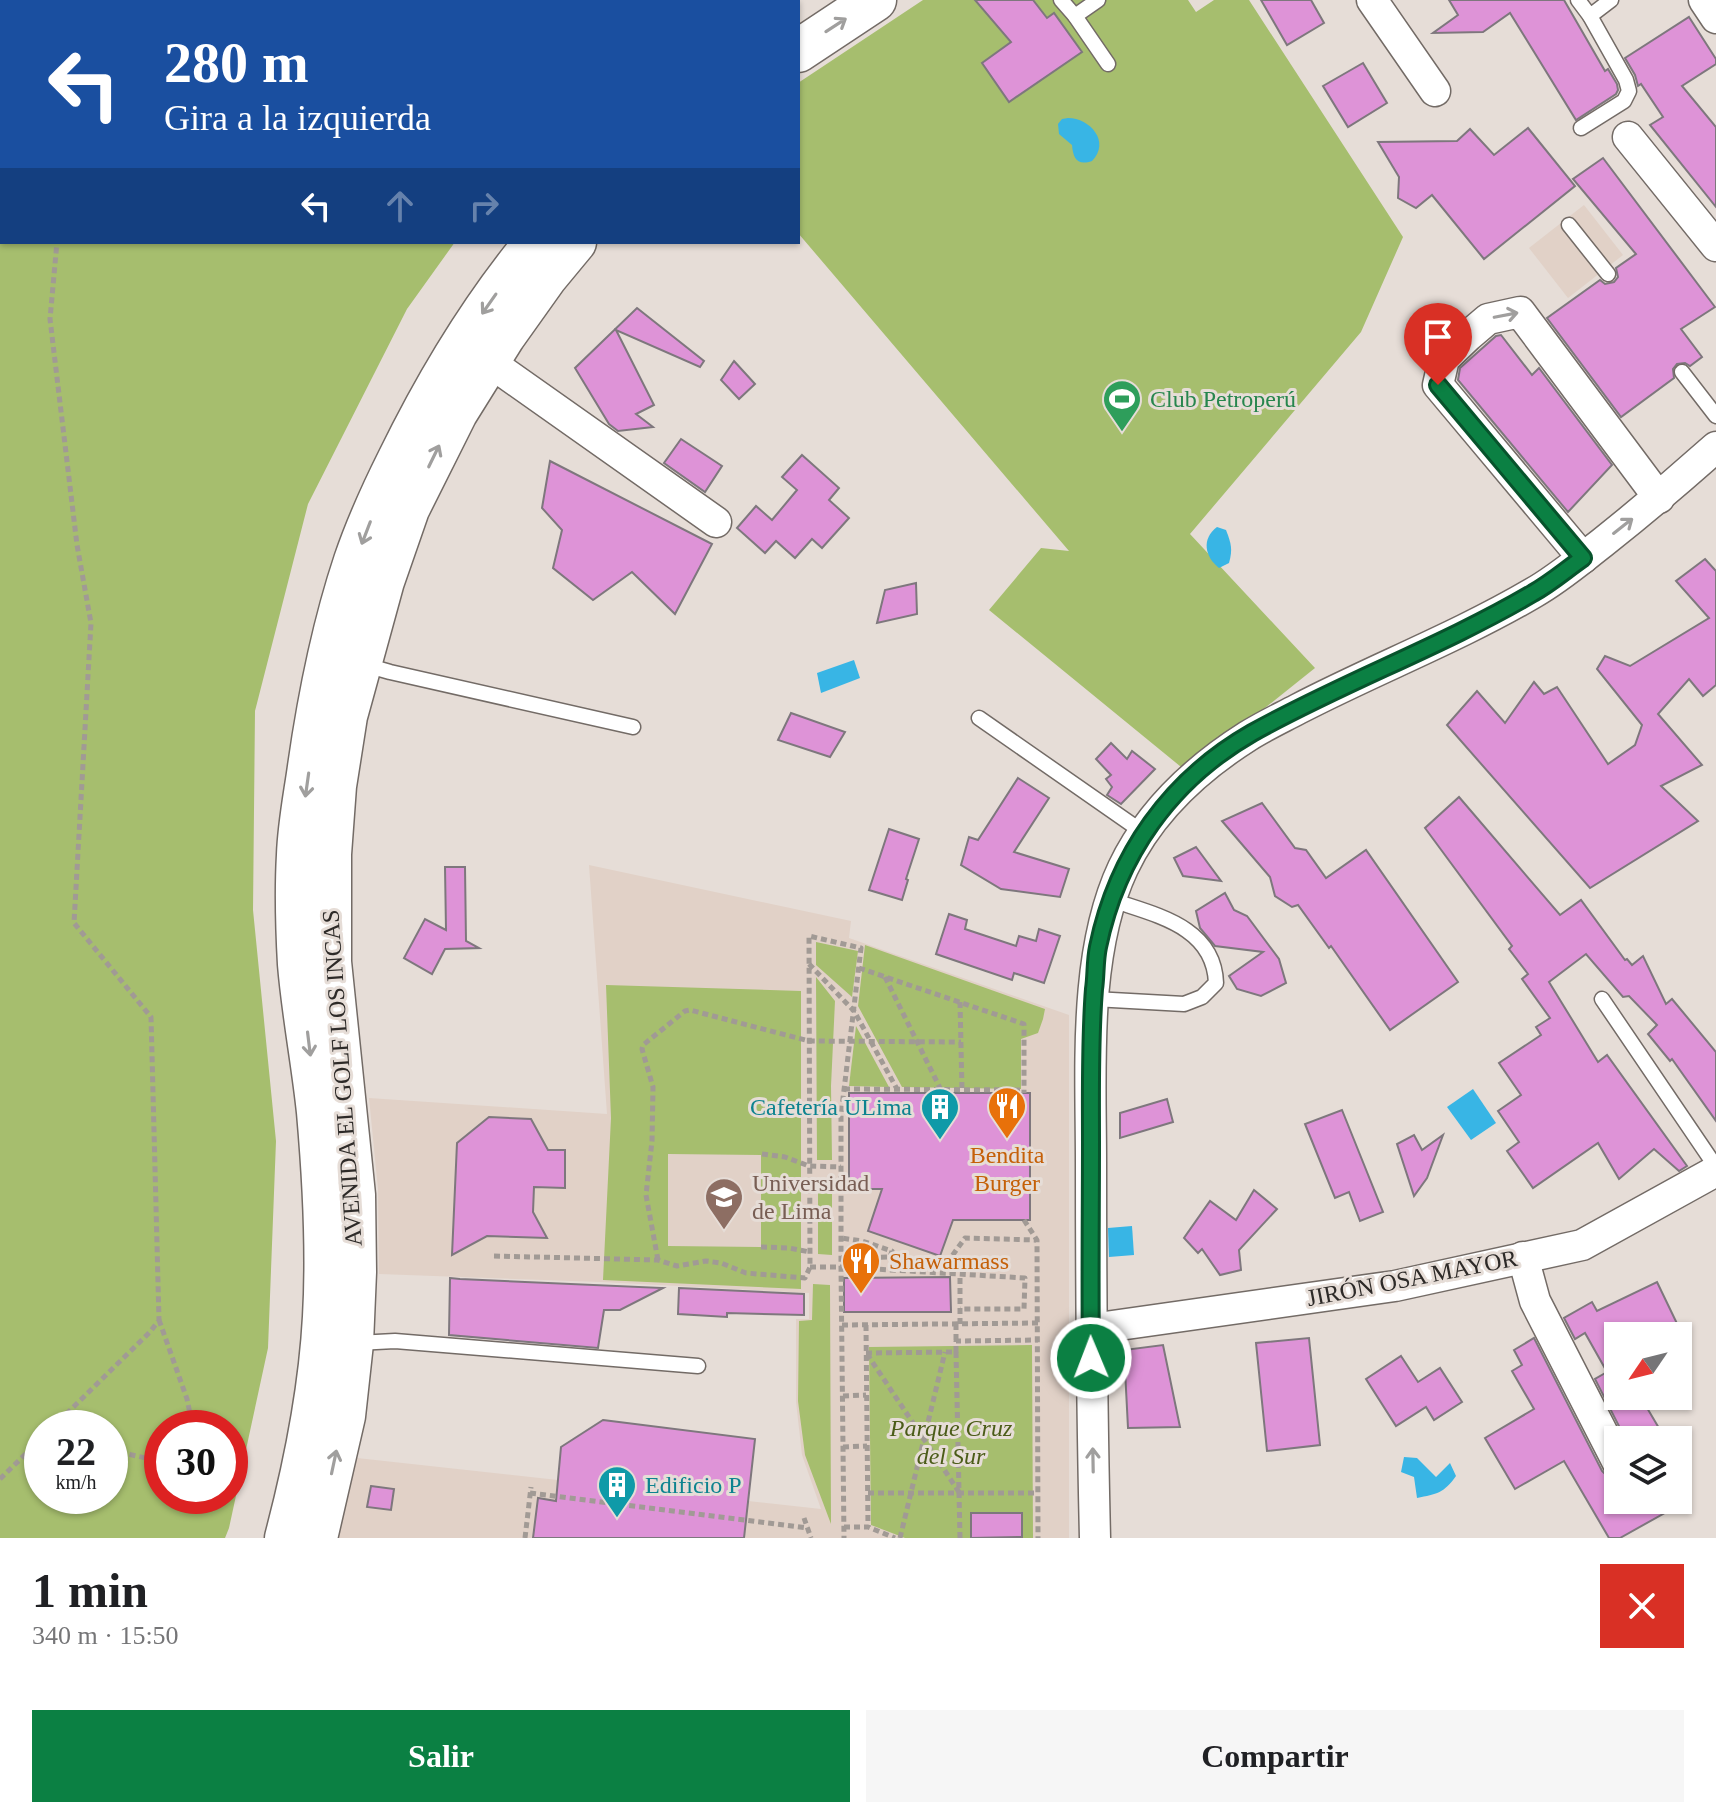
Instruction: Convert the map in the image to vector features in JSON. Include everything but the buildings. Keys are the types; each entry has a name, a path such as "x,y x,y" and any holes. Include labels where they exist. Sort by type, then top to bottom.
{"street":[{"path":"800,14 821,0"},
{"path":"800,50 875,0"},
{"path":"1372,0 1435,91"},
{"path":"1704,0 1716,18"},
{"path":"1628,137 1716,246"},
{"name":"AVENIDA EL GOLF LOS INCAS","path":"286,1538 313,1414 325,1307 324,1195 318,1112 299,964 298,852 317,712 355,561 379,500 429,399 457,352 534,244"},
{"name":"AVENIDA EL GOLF LOS INCAS","path":"316,1538 344,1416 352,1343 355,1272 354,1195 330,962 330,854 335,786 346,716 383,581 408,509 456,413 488,361 546,277 573,244"},
{"path":"1583,558 1438,385 1444,359 1488,319 1520,312 1659,498"},
{"path":"488,361 716,522"},
{"path":"1095,1538 1091,1069 1098,950 1123,869 1162,807 1199,769 1250,735 1331,692 1466,629 1536,592 1659,498 1716,447"},
{"name":"JIRÓN OSA MAYOR","path":"1091,1329 1395,1286 1582,1245 1716,1169"},
{"path":"1523,1257 1535,1301 1604,1436"}],"lane":[{"path":"1061,0 1108,64"},
{"path":"1075,16 1098,0"},
{"path":"1578,0 1626,80 1629,91 1624,101 1581,128"},
{"path":"1590,16 1611,0"},
{"path":"1569,225 1608,274"},
{"path":"1682,372 1716,416"},
{"path":"361,664 633,727"},
{"path":"979,718 1144,833"},
{"path":"1094,999 1184,1004 1202,997 1216,983 1215,969 1208,953 1188,931 1164,916 1112,900"},
{"path":"1602,999 1716,1169"},
{"path":"352,1343 395,1341 698,1366"}],"path":[{"path":"57,244 50,319 77,545 91,623 74,923 151,1017 159,1320 189,1410"},
{"path":"494,1256 658,1260 677,1266 706,1261 746,1273 805,1278 810,1267 809,936 861,948 841,1115 844,1538"},
{"path":"809,964 854,1011 897,1090"},
{"path":"844,1089 1024,1092 1024,1024 859,968"},
{"path":"884,976 941,1090"},
{"path":"960,1002 962,1090"},
{"path":"658,1260 646,1195 652,1141 653,1087 642,1049 685,1011 809,1041 961,1042"},
{"path":"762,1154 785,1157 809,1166 841,1167"},
{"path":"1024,1220 1037,1240 1038,1538"},
{"path":"841,1238 892,1251 890,1257 841,1258"},
{"path":"952,1275 952,1256 965,1238 1037,1240"},
{"path":"761,1247 810,1252"},
{"path":"810,1267 1025,1278 1024,1309 960,1309"},
{"path":"960,1276 956,1341 960,1538"},
{"path":"1024,1296 1038,1296"},
{"path":"70,1410 159,1320"},
{"path":"842,1325 1038,1323"},
{"path":"866,1325 868,1527"},
{"path":"956,1341 1038,1340"},
{"path":"844,1527 868,1527 898,1538 945,1352"},
{"path":"866,1353 956,1352"},
{"path":"866,1353 959,1493"},
{"path":"843,1396 866,1395"},
{"path":"843,1447 867,1446"},
{"path":"0,1479 24,1455"},
{"path":"525,1538 530,1490 808,1528"},
{"path":"868,1493 1038,1493"},
{"path":"529,1504 537,1506"},
{"path":"804,1518 811,1538"}],"shaded area":[{"path":"1584,205 1623,255 1568,298 1529,248"},
{"name":"Universidad de Lima","path":"589,865 851,921 849,938 1069,1015 1069,1538 338,1538 357,1458 821,1509 802,1455 796,1402 796,1319 809,1319 809,1293 379,1274 378,1189 369,1098 607,1114"}],"green space":[{"name":"Club Petroperú","path":"923,0 1188,0 1196,12 1214,0 1249,0 1403,237 1361,332 1190,534 1315,668 1186,771 989,610 1041,548 1069,551 800,235 800,82"},
{"path":"0,244 454,244 407,309 308,504 255,711 253,910 276,1141 268,1348 248,1440 248,1410 144,1410 144,1514 232,1514 225,1538 0,1538"},
{"path":"816,942 858,951 852,997 816,965"},
{"path":"865,945 1045,1009 1038,1033 1021,1039 1021,1089 902,1087 858,1006"},
{"path":"816,977 835,1001 832,1160 817,1160"},
{"path":"606,985 801,991 801,1289 603,1280 611,1118","holes":["668,1154 761,1155 761,1247 668,1246"]},
{"path":"856,1026 889,1087 849,1086"},
{"path":"818,1179 832,1179 832,1255 818,1254"},
{"path":"813,1284 830,1285 831,1524 805,1455 798,1401 799,1321 812,1320"},
{"name":"Parque Cruz del Sur","path":"1032,1345 1033,1538 905,1538 871,1525 869,1347"}],"water":[{"path":"1068,118 1084,122 1099,139 1097,154 1092,161 1077,160 1072,145 1059,134 1058,124"},
{"path":"1217,527 1226,530 1231,550 1229,563 1219,568 1207,548 1209,537"},
{"path":"854,660 860,678 821,693 817,673"},
{"path":"1473,1089 1496,1123 1471,1140 1447,1107"},
{"path":"1132,1226 1134,1255 1109,1257 1108,1228"},
{"path":"1404,1457 1417,1458 1436,1477 1450,1463 1456,1476 1440,1492 1417,1498 1414,1477 1401,1472"}],"place":[{"name":"Club Petroperú","path":"1122,433"},
{"name":"Bendita Burger","path":"1007,1140"},
{"name":"Cafetería ULima","path":"940,1141"},
{"name":"Universidad de Lima","path":"724,1231"},
{"name":"Shawarmass","path":"861,1295"},
{"name":"Edificio P","path":"617,1519"}],"route":[{"path":"1091,1358 1091,1069 1092,1011 1098,950 1105,918 1123,869 1144,833 1162,807 1199,769 1250,735 1536,592 1583,558 1438,385"}]}
